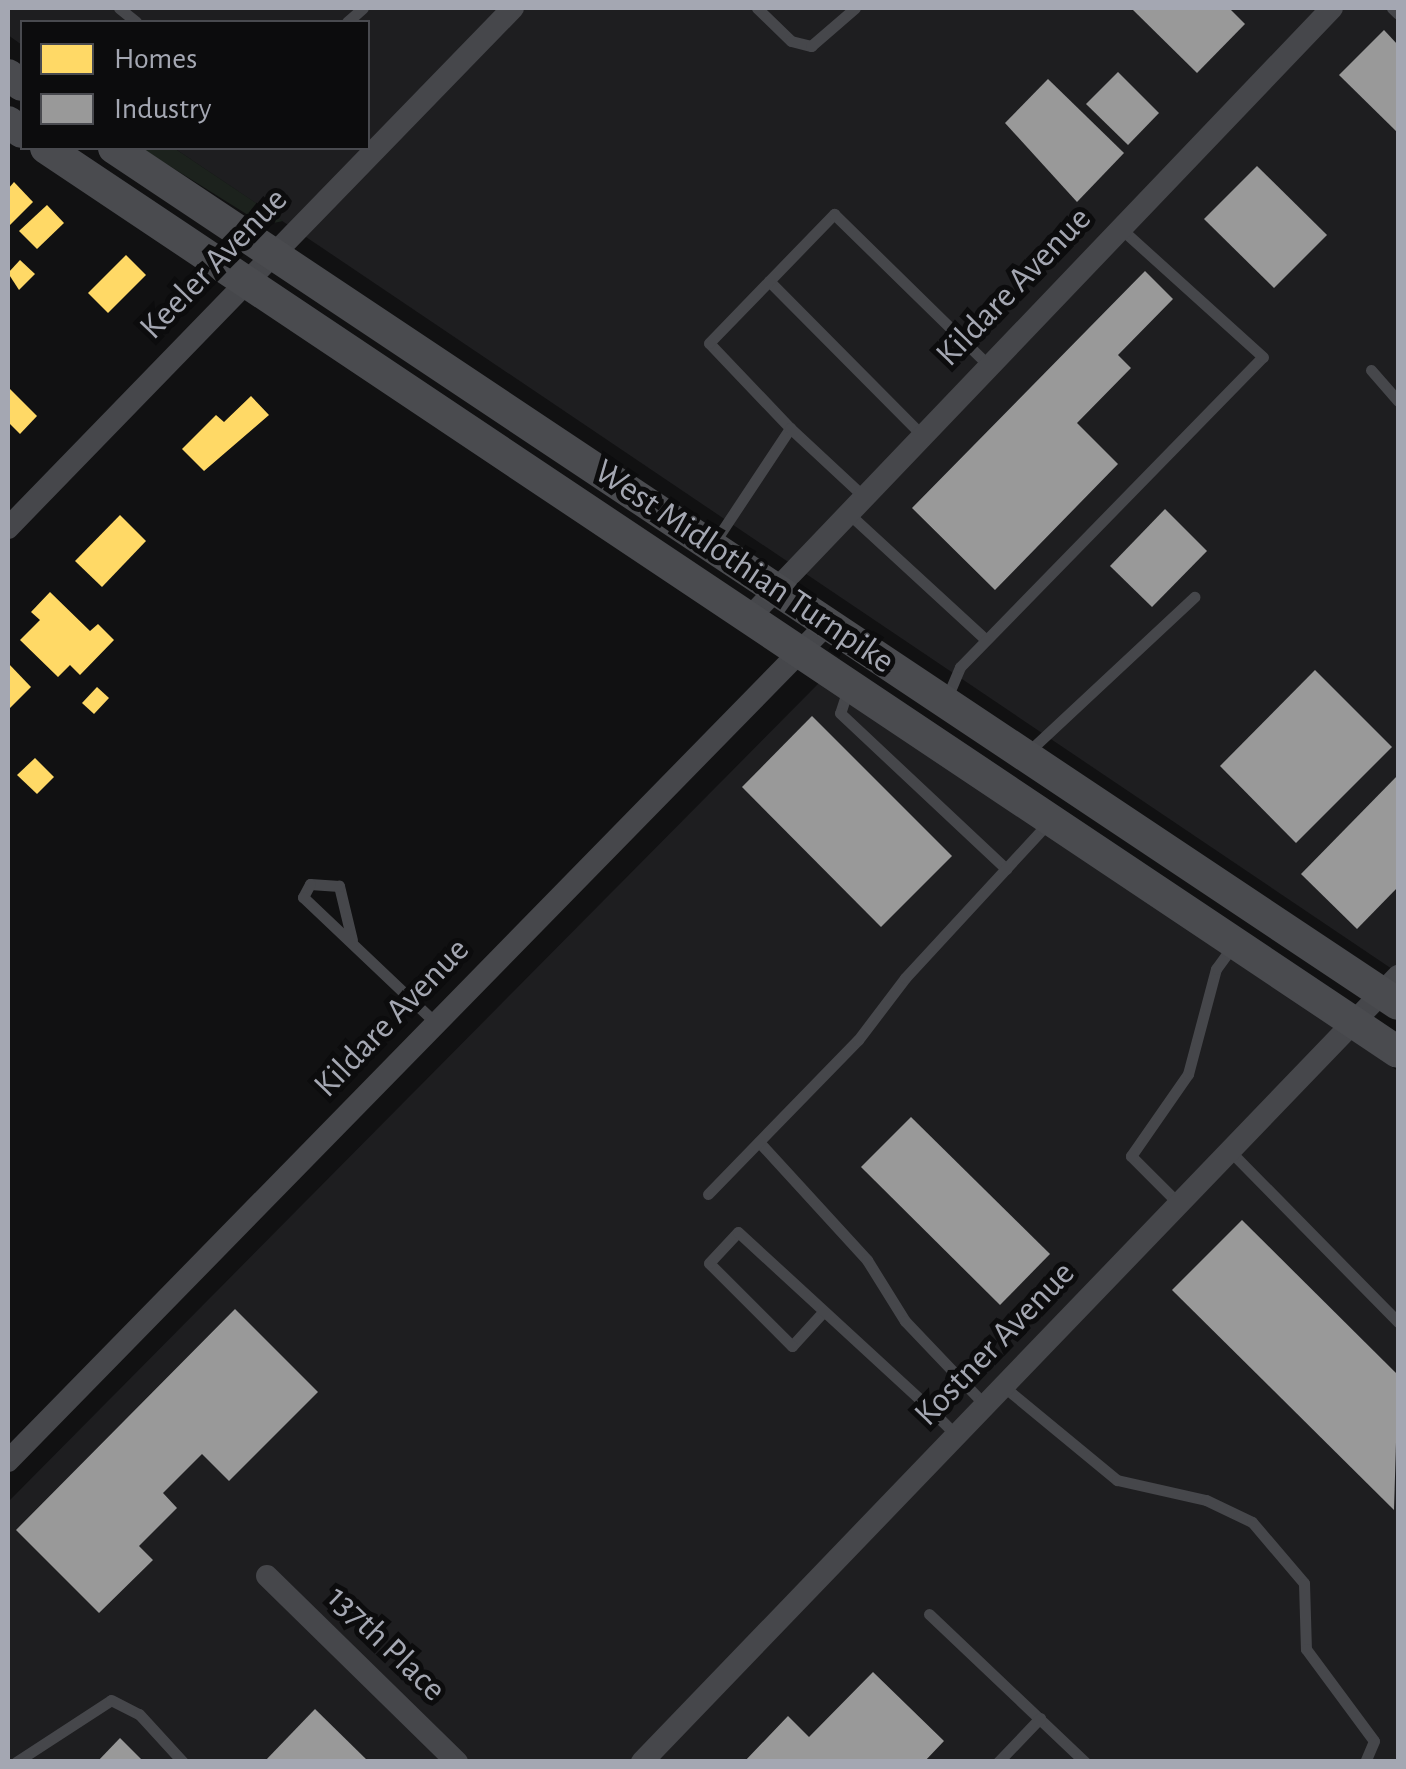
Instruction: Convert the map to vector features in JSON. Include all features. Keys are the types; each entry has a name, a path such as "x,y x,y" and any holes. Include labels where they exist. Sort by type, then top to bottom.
{"main road":[{"name":"West Midlothian Turnpike","path":"49,150 1398,1052"},
{"name":"West Midlothian Turnpike","path":"117,150 945,704 1393,991"}],"street":[{"name":"Keeler Avenue","path":"8,528 513,8"},
{"name":"Kildare Avenue","path":"749,618 854,503 1332,8"},
{"name":"Kildare Avenue","path":"8,1461 826,624"},
{"name":"Kostner Avenue","path":"642,1762 1354,1022 1393,991"},
{"name":"137th Place","path":"266,1576 457,1762"}],"lane":[{"path":"757,8 791,41 811,46 855,8"},
{"path":"1392,8 1398,14"},
{"path":"985,639 854,503 709,343 834,214 988,365"},
{"path":"945,704 960,667 985,639 1263,357 1120,228"},
{"path":"769,281 921,434"},
{"path":"1372,370 1398,401"},
{"path":"711,547 790,428"},
{"path":"1024,756 1194,596"},
{"path":"849,685 840,713 1006,869"},
{"path":"708,1194 858,1040 904,978 1051,820"},
{"path":"352,940 342,891 330,881 315,881 303,897 436,1023"},
{"path":"1178,1204 1130,1156 1188,1074 1216,969 1235,943"},
{"path":"758,1142 867,1260 905,1322 985,1405"},
{"path":"1230,1151 1398,1322"},
{"path":"824,1312 792,1346 709,1263 738,1232 824,1312 956,1435"},
{"path":"1003,1386 1117,1480 1206,1500 1252,1522 1304,1583 1306,1649 1374,1741 1366,1762"},
{"path":"930,1614 1085,1762"},
{"path":"16,1762 111,1700 139,1714 183,1762"},
{"path":"998,1762 1040,1718"}],"shaded area":[{"path":"8,8 1398,8 1398,973 177,150 370,150 370,20 20,20 20,44 8,35"},
{"path":"144,150 177,150 283,221 264,225"},
{"path":"820,682 1398,1071 1398,1761 8,1762 8,1502"}],"building: Homes":[{"path":"14,182 33,202 8,227 8,189"},
{"path":"47,205 64,223 37,249 19,231"},
{"path":"126,255 146,275 108,313 88,293"},
{"path":"20,260 35,274 19,290 8,273"},
{"path":"10,389 37,416 20,434 8,422"},
{"path":"251,396 269,415 204,471 182,449 216,415 224,422"},
{"path":"120,515 146,541 102,587 75,561"},
{"path":"50,592 90,631 98,624 114,640 80,675 70,665 58,677 20,640 40,620 31,612"},
{"path":"8,663 31,687 8,710"},
{"path":"97,687 109,698 94,714 82,703"},
{"path":"35,758 54,777 37,794 17,775"}],"building: Industry":[{"path":"1131,8 1229,8 1245,24 1197,73"},
{"path":"1384,30 1398,45 1398,133 1339,75"},
{"path":"1118,72 1159,113 1128,145 1086,104"},
{"path":"1048,79 1124,153 1077,202 1005,123"},
{"path":"1257,166 1327,235 1274,288 1204,219"},
{"path":"1145,271 1173,299 1118,355 1131,368 1077,423 1118,464 995,590 912,508"},
{"path":"1165,509 1207,551 1152,607 1110,566"},
{"path":"1315,670 1392,747 1296,843 1220,766"},
{"path":"812,716 952,856 881,927 742,787"},
{"path":"1398,775 1398,887 1357,929 1301,874"},
{"path":"911,1117 1050,1254 1000,1305 861,1167"},
{"path":"1242,1220 1398,1375 1394,1510 1172,1290"},
{"path":"235,1309 318,1392 229,1481 202,1454 163,1493 177,1508 139,1546 153,1560 99,1613 16,1530"},
{"path":"873,1672 944,1741 924,1762 744,1762 788,1716 809,1737"},
{"path":"315,1709 369,1762 264,1762"},
{"path":"120,1738 144,1762 97,1762"}]}
